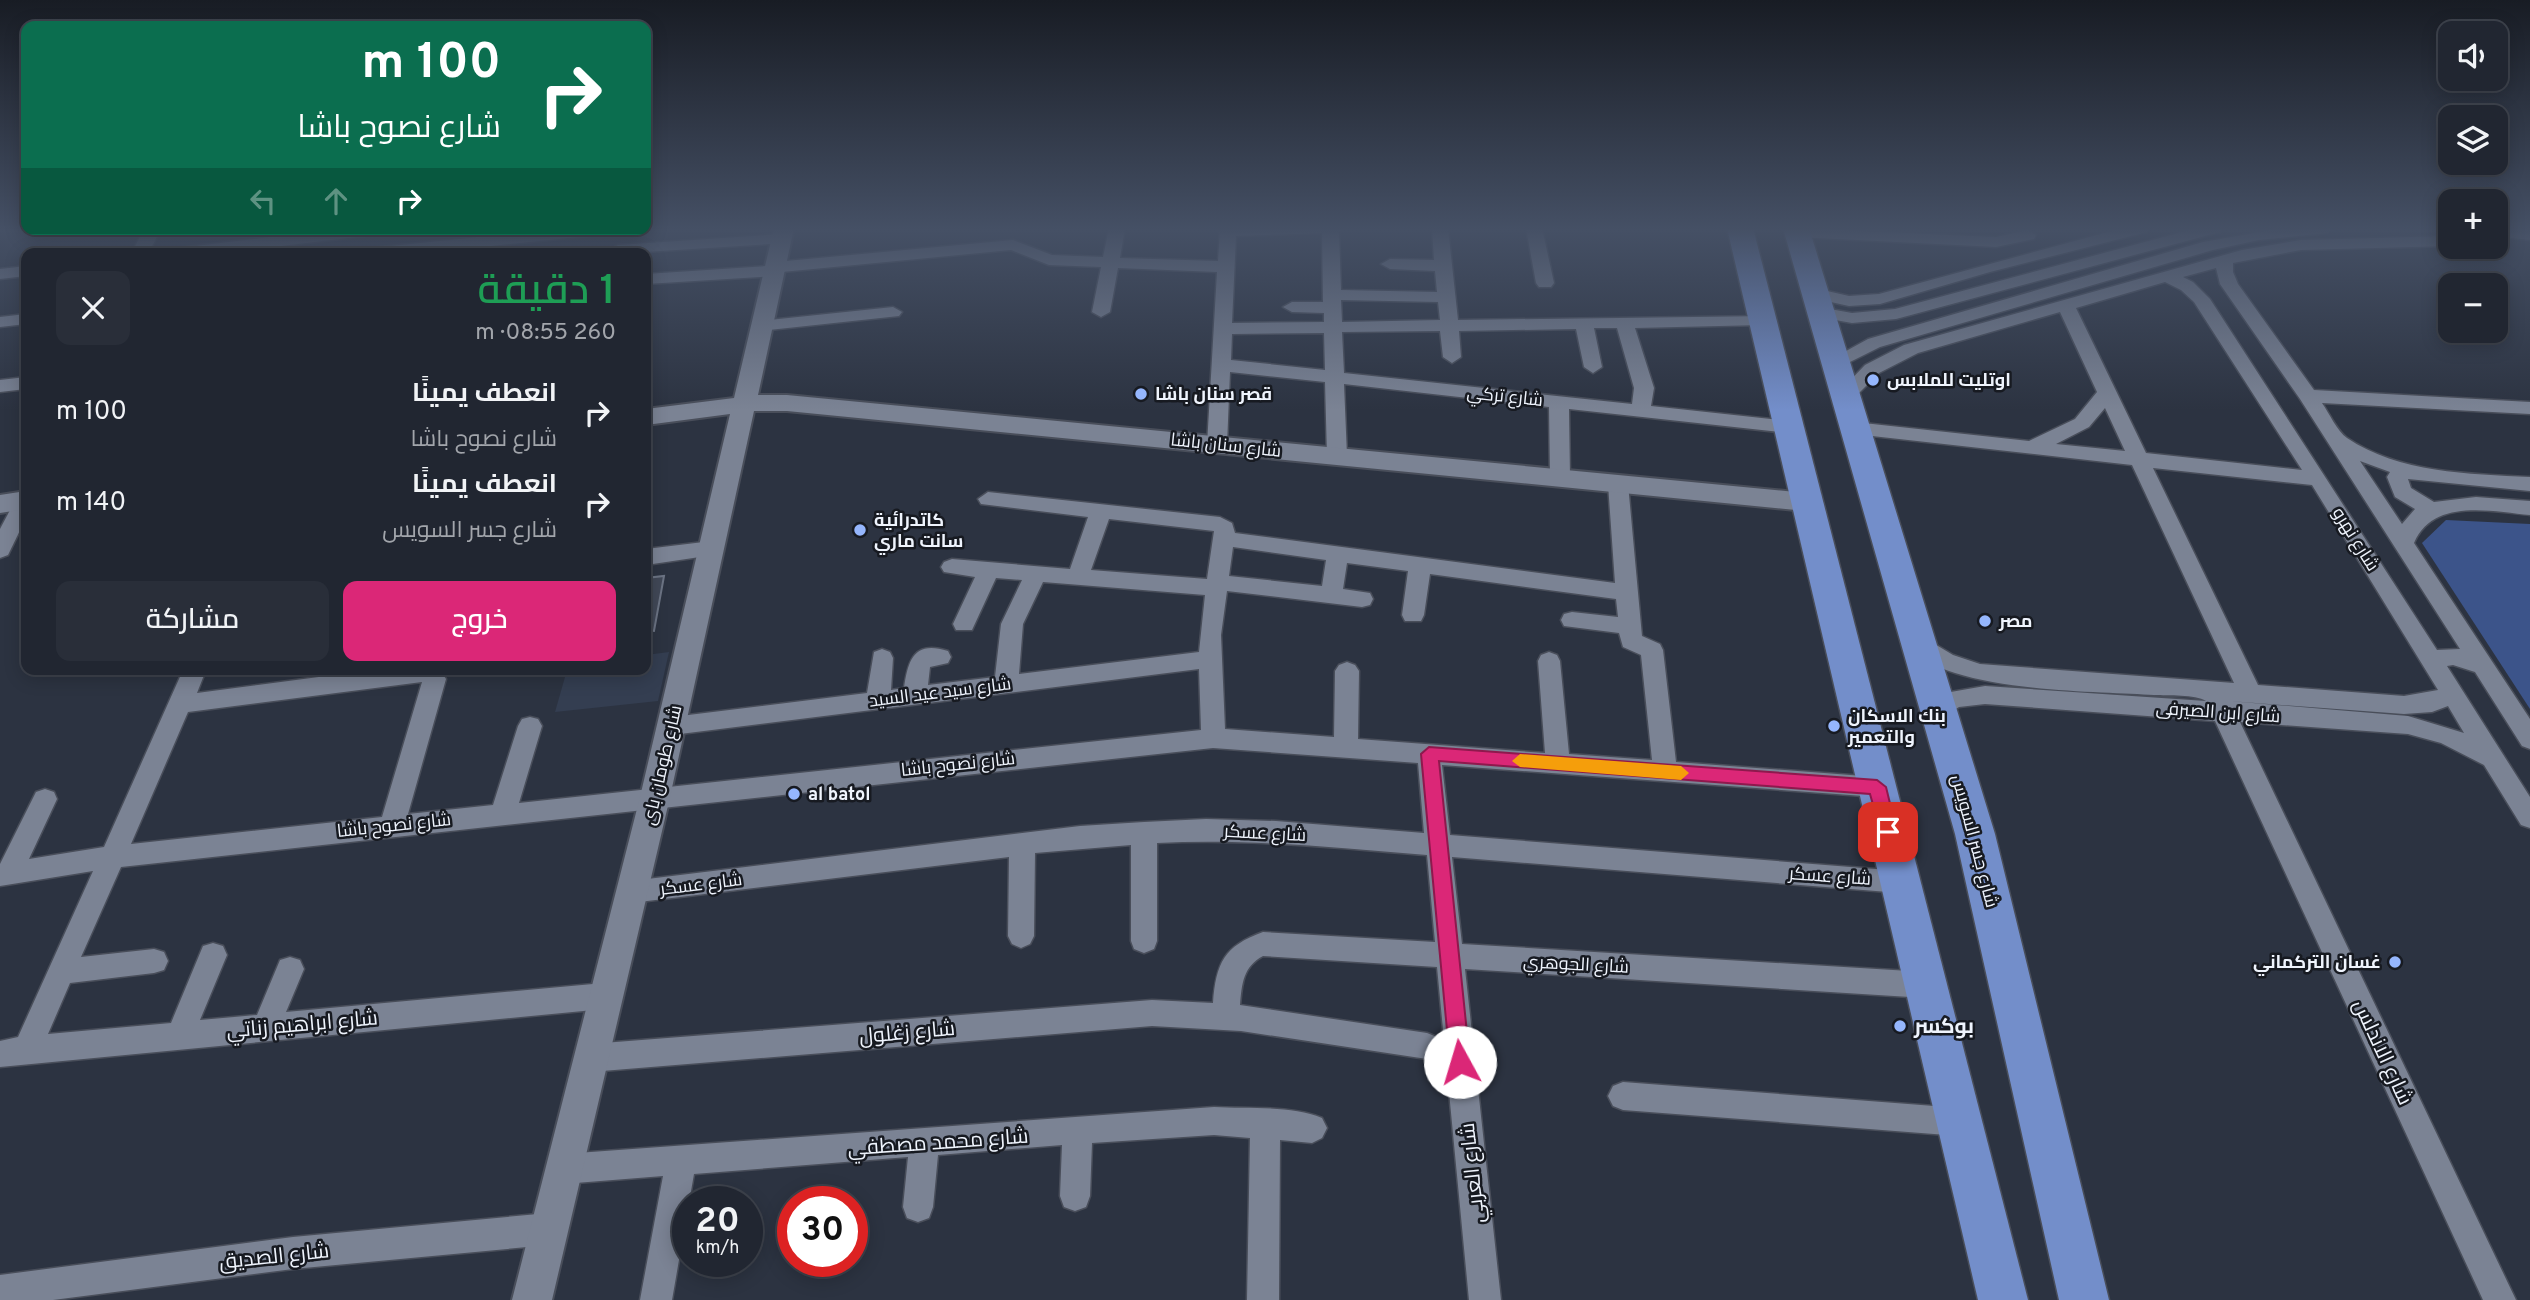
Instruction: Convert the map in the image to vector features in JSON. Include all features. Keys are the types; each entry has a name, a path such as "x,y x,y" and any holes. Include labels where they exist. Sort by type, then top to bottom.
{"main road":[{"path":"1754,289 2003,1300"},
{"name":"شارع جسر السويس","path":"1821,289 1828,307 1845,395 1975,834 2084,1300"}],"street":[{"name":"شارع طومان باى","path":"532,1300 672,726 769,289"},
{"path":"1101,312 1105,289"},
{"path":"1217,445 1225,289"},
{"path":"1332,289 1337,456"},
{"path":"1445,289 1452,358"},
{"path":"1828,307 1837,300 1866,301 1910,289"},
{"path":"1828,307 1896,314 1993,289"},
{"path":"1845,395 1857,382 1890,358 1945,330 2066,289"},
{"path":"1828,307 1852,334 1874,342 2065,304 2118,289"},
{"name":"شارع نهرو","path":"2190,289 2201,299 2318,479 2530,818"},
{"path":"2234,289 2308,396 2530,739"},
{"path":"2201,299 2217,294 2241,299"},
{"path":"1223,329 1333,310 1446,297"},
{"path":"2065,304 2251,694"},
{"path":"1292,307 1449,325 1762,320"},
{"path":"760,327 893,312"},
{"path":"0,322 21,320"},
{"path":"1624,322 1644,388 1640,411"},
{"path":"1584,323 1593,367"},
{"path":"1845,395 1874,342"},
{"name":"شارع تركي","path":"1221,365 1788,427"},
{"path":"0,386 21,384"},
{"path":"2031,447 2076,427 2092,413 2107,393"},
{"path":"1845,395 2031,447 2318,479"},
{"path":"2308,396 2530,408"},
{"path":"1559,402 1560,478"},
{"name":"شارع سنان باشا","path":"651,416 742,405 787,403 1806,502"},
{"path":"2337,441 2404,471 2447,479 2530,484"},
{"path":"2404,471 2396,482 2402,492 2432,510"},
{"path":"1618,484 1631,642 1649,646 1652,650 1665,772"},
{"path":"988,499 1101,511 1338,554 1626,592"},
{"path":"0,550 17,501"},
{"path":"2404,543 2414,521 2432,510 2465,505 2530,508"},
{"path":"1077,579 1101,511"},
{"path":"1213,737 1209,659 1220,531"},
{"path":"651,556 712,548"},
{"path":"1331,595 1338,554"},
{"path":"1413,615 1420,565"},
{"path":"952,568 1077,579 1215,585 1362,598"},
{"path":"964,624 988,571"},
{"path":"1006,684 1012,624 1035,575"},
{"path":"1572,620 1629,626"},
{"name":"شارع ابن الصيرفى","path":"1917,641 1945,661 1979,673 2418,727 2457,739 2500,769"},
{"path":"2431,660 2454,656 2483,666"},
{"path":"915,695 919,663 925,658 940,657"},
{"path":"878,700 882,659"},
{"name":"شارع سيد عيد السيد","path":"672,726 915,695 972,679 1006,684 1092,668 1209,659"},
{"path":"1549,661 1558,763"},
{"path":"1346,747 1347,671"},
{"path":"13,1051 61,972 193,675"},
{"path":"181,704 276,680 404,675"},
{"path":"392,825 429,675"},
{"name":"شارع ابن الصيرفى","path":"1938,711 1953,699 1984,695 2218,701 2251,694 2412,705 2438,701 2452,694"},
{"name":"شارع الاندلس","path":"2218,701 2500,1300"},
{"path":"503,813 530,726"},
{"name":"شارع نصوح باشا","path":"5,874 112,857 392,825 1213,737 1877,787"},
{"name":"شارع العربي","path":"1429,754 1485,1300"},
{"path":"2500,769 2530,785"},
{"path":"5,874 45,799"},
{"name":"شارع عسكر","path":"631,892 1144,833 1276,832 1900,881"},
{"path":"1144,833 1144,941"},
{"path":"1021,936 1023,845"},
{"name":"شارع الجوهري","path":"1226,1016 1228,973 1233,962 1251,947 1263,944 1926,985"},
{"path":"180,1035 213,955"},
{"path":"61,972 154,961"},
{"path":"266,1027 290,969"},
{"name":"شارع ابراهيم زناتي","path":"13,1051 604,996"},
{"name":"شارع زغلول","path":"590,1058 1128,1015 1226,1016 1427,1046"},
{"path":"1623,1096 1960,1122"},
{"path":"1264,1300 1265,1122"},
{"name":"شارع محمد مصطفي","path":"563,1169 1078,1132 1164,1123 1265,1122 1312,1128"},
{"path":"1075,1196 1078,1132"},
{"path":"918,1208 925,1143"},
{"path":"656,1300 681,1161"},
{"name":"شارع الصديق","path":"0,1291 293,1253 549,1229"}],"shaded area":[{"path":"2446,520 2530,524 2530,709 2422,543"},
{"path":"669,652 658,701 555,712 566,675 651,675 651,654"}],"building":[{"path":"664,576 654,631 651,631 651,577"}],"slow traffic":[{"path":"1520,761 1681,773"}],"place":[{"name":"اوتليت للملابس","path":"1873,380"},
{"name":"قصر سنان باشا","path":"1141,394"},
{"name":"كاتدرائية سانت ماري","path":"860,530"},
{"name":"مصر","path":"1985,621"},
{"name":"بنك الاسكان والتعمير","path":"1834,726"},
{"name":"al batol","path":"794,794"},
{"name":"غسان التركماني","path":"2395,962"},
{"name":"بوكسر","path":"1900,1026"}],"route":[{"path":"1460,1062 1429,754 1877,787 1888,832"}]}
